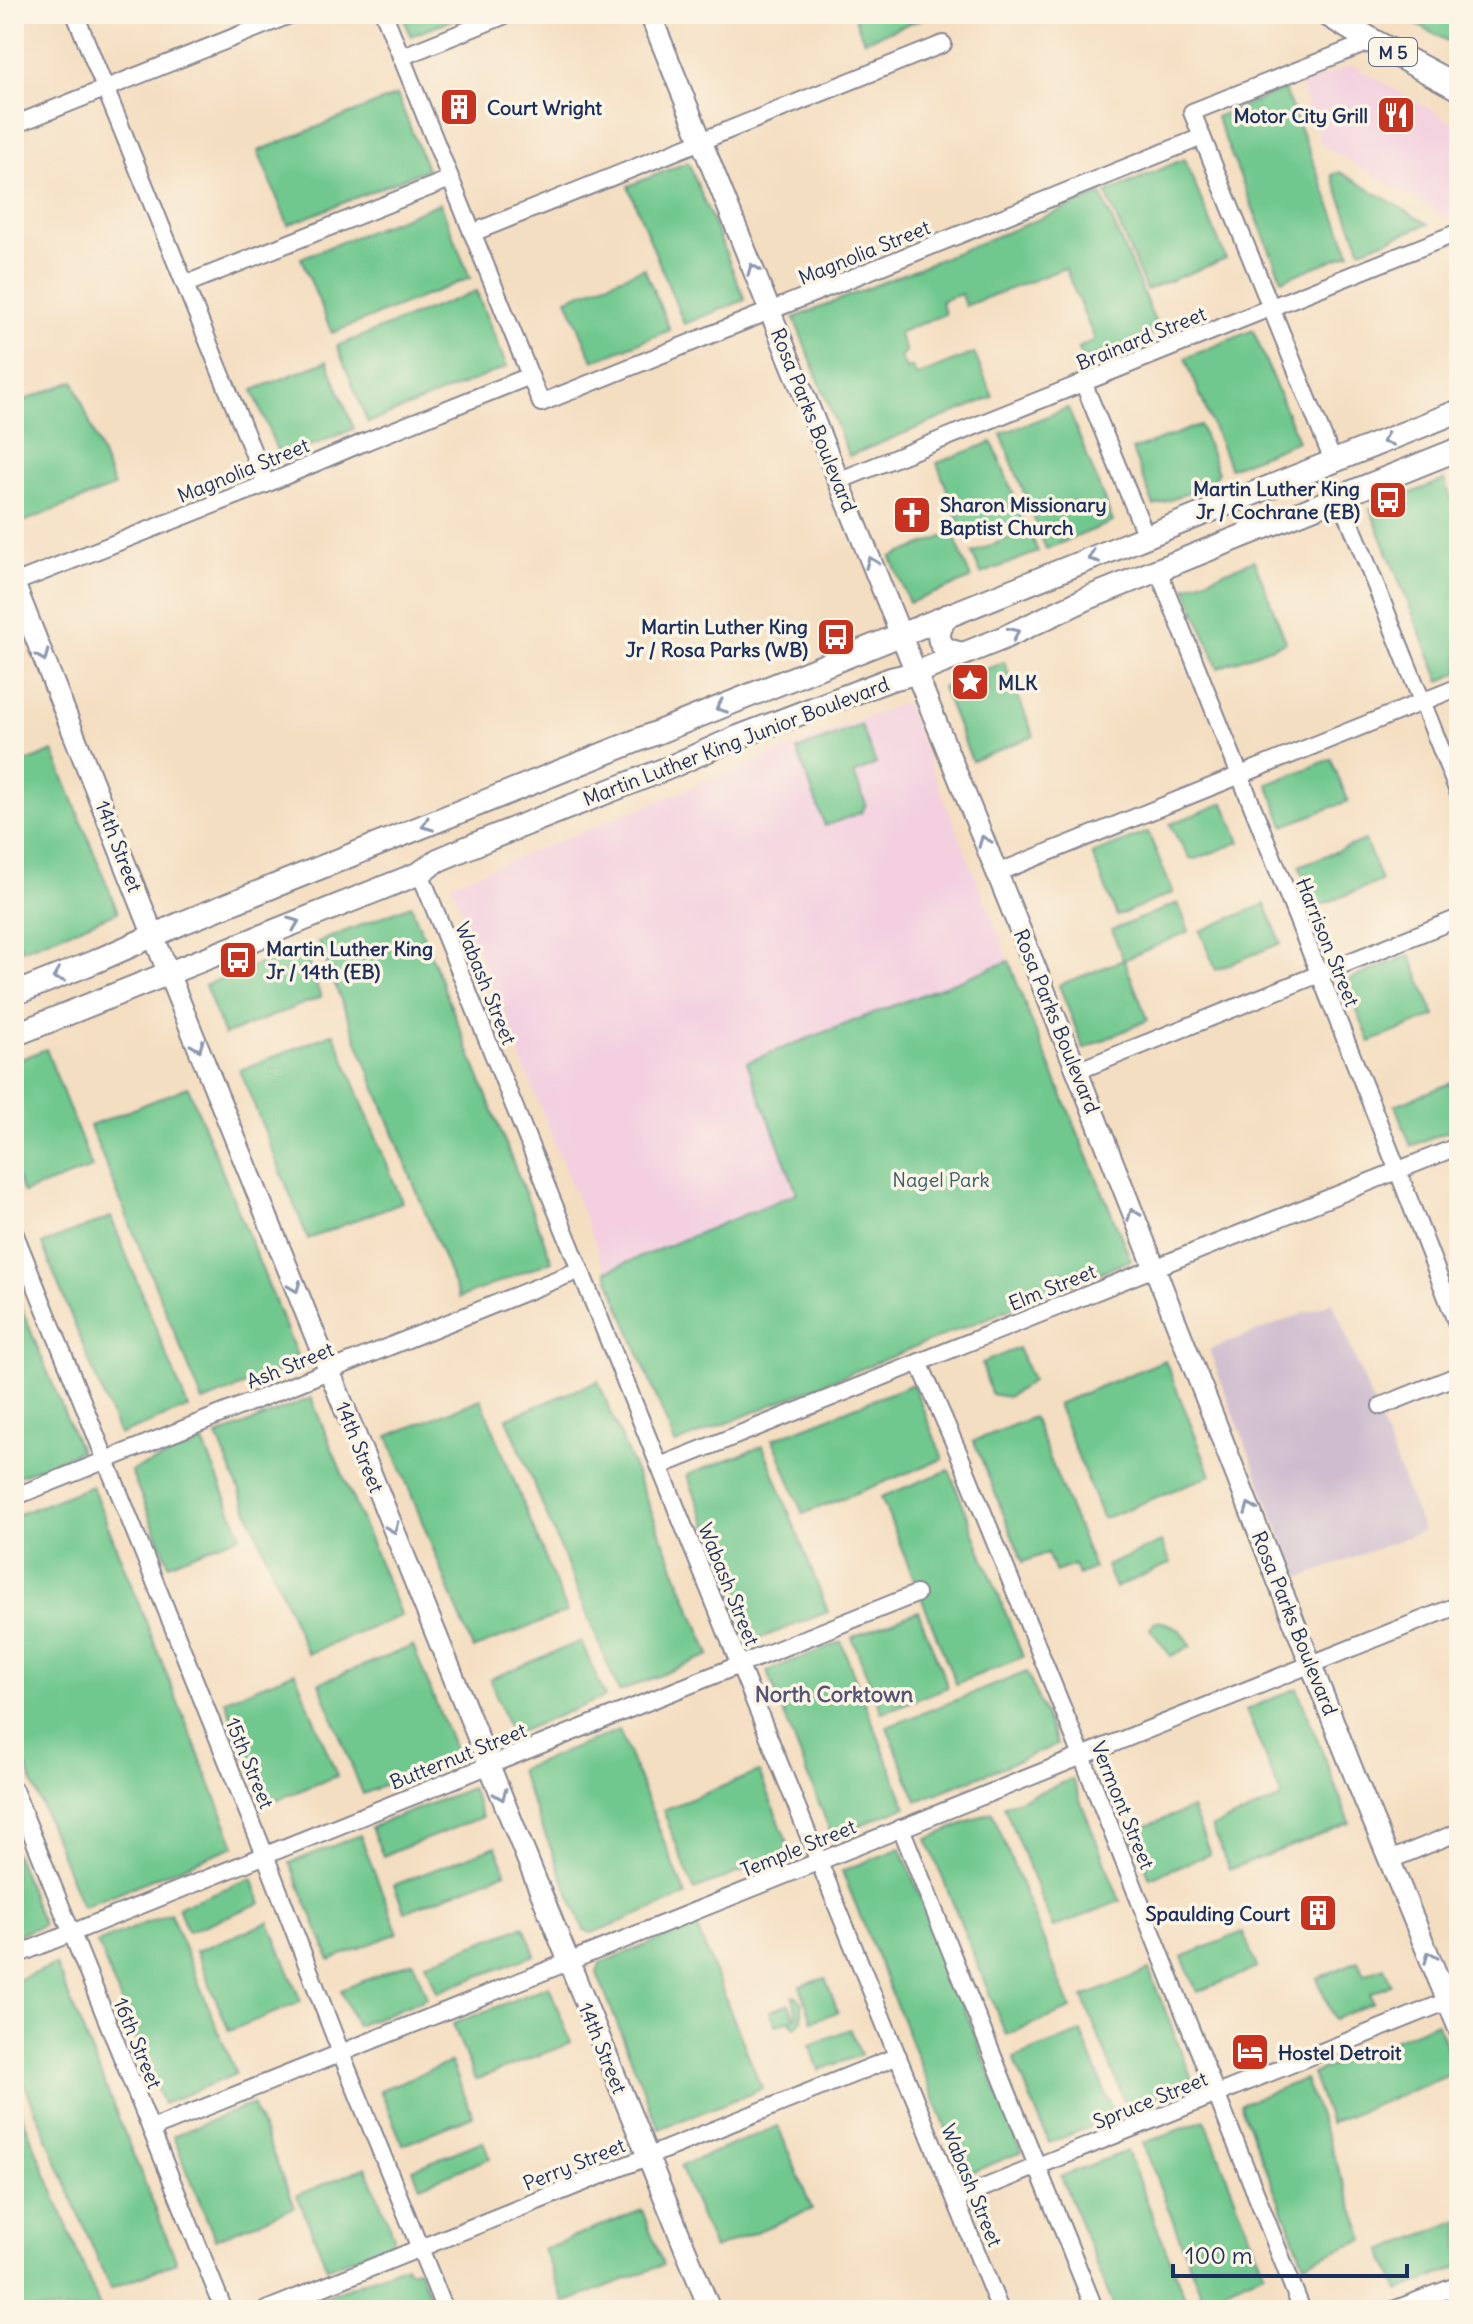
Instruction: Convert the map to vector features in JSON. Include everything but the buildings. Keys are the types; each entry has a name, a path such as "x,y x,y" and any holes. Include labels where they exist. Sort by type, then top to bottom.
{"main road":[{"name":"M 5","path":"1328,14 1347,20 1372,41 1459,88"},
{"name":"Martin Luther King Junior Boulevard","path":"14,994 476,805 1459,411"},
{"name":"Martin Luther King Junior Boulevard","path":"14,1035 420,873 438,860 767,726 1001,639 1088,598 1459,449"},
{"path":"1263,489 1259,497 1261,507 1268,515 1286,518"},
{"path":"1207,511 1223,516 1229,531 1216,547"},
{"path":"946,616 938,632 940,642 947,650 964,654"},
{"path":"544,778 533,794 533,804 539,811 556,812"},
{"path":"476,805 496,817 496,827 488,839"},
{"path":"94,962 111,964 117,970 119,980 112,996"}],"street":[{"path":"75,14 266,484"},
{"path":"14,125 292,14"},
{"path":"384,14 530,376"},
{"path":"401,57 508,14"},
{"name":"Rosa Parks Boulevard","path":"650,14 1077,1071 1459,2029"},
{"path":"1333,461 1192,112 1372,41"},
{"path":"472,233 943,44"},
{"name":"Magnolia Street","path":"14,583 530,376 541,403 1202,137"},
{"path":"186,284 450,179"},
{"name":"Brainard Street","path":"838,481 1459,232"},
{"path":"1083,382 1146,536"},
{"path":"1340,496 1459,794"},
{"name":"Harrison Street","path":"1158,570 1459,1329"},
{"name":"14th Street","path":"14,583 710,2310"},
{"path":"997,873 1459,687"},
{"name":"Wabash Street","path":"420,873 1000,2310"},
{"path":"1077,1071 1459,918"},
{"name":"Elm Street","path":"660,1466 1459,1146"},
{"name":"15th Street","path":"14,1232 445,2310"},
{"name":"Ash Street","path":"14,1497 580,1270"},
{"name":"Vermont Street","path":"919,1362 1082,1756 1302,2310"},
{"path":"1381,1406 1459,1375"},
{"name":"Butternut Street","path":"14,1956 916,1594"},
{"name":"Temple Street","path":"151,2129 1459,1605"},
{"name":"16th Street","path":"14,1790 224,2310"},
{"path":"901,1828 1095,2310"},
{"path":"1390,1860 1459,1832"},
{"name":"Spruce Street","path":"956,2199 1448,2001"},
{"name":"Perry Street","path":"266,2310 898,2056"},
{"path":"1393,2310 1459,2285"}],"shaded area":[{"path":"1352,65 1459,126 1459,212 1445,217 1322,145 1300,86"},
{"path":"905,702 1009,960 749,1063 796,1194 606,1271 451,884"},
{"path":"1333,1302 1423,1531 1298,1579 1209,1350"}],"green space":[{"path":"402,14 466,14 411,36"},
{"path":"853,14 934,14 864,41"},
{"path":"1427,14 1459,14 1459,47 1410,21"},
{"path":"1284,89 1350,253 1282,280 1216,117"},
{"path":"397,95 427,169 288,225 258,151"},
{"path":"1184,159 1226,259 1146,290 1106,193"},
{"path":"688,162 745,300 684,324 628,186"},
{"path":"1340,172 1428,224 1361,250 1332,175"},
{"path":"1101,194 1159,331 1084,360 1078,348 1095,340 1065,268 965,306 961,294 941,301 945,314 898,333 906,352 900,356 906,369 912,367 917,376 974,353 993,397 849,456 794,318"},
{"path":"440,203 470,278 332,333 301,258"},
{"path":"644,268 670,330 593,361 567,299"},
{"path":"476,291 507,367 368,423 337,346"},
{"path":"1253,330 1298,441 1230,468 1185,358"},
{"path":"327,361 354,429 280,458 253,390"},
{"path":"74,381 114,487 18,524 14,514 14,404"},
{"path":"1068,408 1113,522 1046,549 1001,434"},
{"path":"1200,425 1218,473 1209,485 1154,506 1132,450"},
{"path":"992,442 1023,518 966,540 937,463"},
{"path":"1444,480 1459,518 1459,673 1440,681 1370,509"},
{"path":"1029,530 1038,552 981,574 972,553"},
{"path":"953,533 971,579 909,603 891,557"},
{"path":"1254,560 1286,642 1218,668 1186,587"},
{"path":"1004,662 1034,736 972,761 942,687"},
{"path":"861,725 876,764 854,774 866,804 862,812 825,826 797,750"},
{"path":"53,751 118,912 22,950 14,929 14,767"},
{"path":"1331,759 1348,801 1284,826 1268,784"},
{"path":"1224,803 1240,842 1196,859 1190,858 1170,824"},
{"path":"1148,832 1173,893 1117,916 1092,854"},
{"path":"1365,840 1381,881 1316,907 1299,866"},
{"path":"1178,903 1189,931 1124,960 1148,1020 1084,1049 1059,985 1123,960 1112,930"},
{"path":"1265,904 1281,943 1216,970 1200,931"},
{"path":"411,905 552,1261 459,1298 318,942"},
{"path":"302,947 321,997 224,1035 205,985"},
{"path":"1410,955 1435,1016 1370,1042 1345,981"},
{"name":"Nagel Park","path":"1009,961 1131,1260 675,1444 606,1271 797,1193 747,1062"},
{"path":"334,1033 402,1202 308,1239 240,1070"},
{"path":"46,1049 92,1168 23,1193 14,1170 14,1062"},
{"path":"1459,1080 1459,1127 1411,1146 1395,1105"},
{"path":"188,1087 300,1363 203,1402 90,1126"},
{"path":"111,1217 188,1408 119,1435 42,1244"},
{"path":"14,1290 80,1451 14,1478"},
{"path":"1018,1348 1032,1381 1008,1397 991,1394 982,1363"},
{"path":"1165,1360 1211,1475 1103,1519 1057,1404"},
{"path":"598,1381 710,1655 619,1692 507,1418"},
{"path":"913,1384 943,1459 803,1514 773,1439"},
{"path":"311,1398 401,1616 307,1654 217,1436"},
{"path":"481,1399 567,1612 473,1649 388,1436"},
{"path":"1033,1417 1094,1568 1078,1575 1074,1565 1055,1572 1047,1553 1023,1562 974,1441"},
{"path":"203,1442 241,1535 169,1564 131,1471"},
{"path":"763,1446 828,1612 753,1641 687,1475"},
{"path":"949,1470 1023,1657 956,1684 881,1497"},
{"path":"92,1486 235,1846 82,1907 14,1736 14,1516"},
{"path":"1161,1542 1171,1563 1115,1588 1106,1566"},
{"path":"918,1611 948,1687 882,1713 852,1637"},
{"path":"1155,1621 1177,1628 1191,1646 1171,1656 1150,1629"},
{"path":"581,1641 605,1697 511,1735 490,1679"},
{"path":"841,1642 906,1807 832,1836 767,1671"},
{"path":"413,1646 457,1756 363,1794 319,1683"},
{"path":"295,1672 337,1776 266,1804 225,1700"},
{"path":"1027,1672 1057,1745 917,1801 887,1727"},
{"path":"1297,1688 1350,1823 1229,1870 1212,1827 1282,1798 1246,1710"},
{"path":"619,1730 686,1896 592,1933 584,1930 519,1770"},
{"path":"759,1772 791,1852 694,1890 663,1810"},
{"path":"1072,1779 1120,1901 1053,1928 1004,1806"},
{"path":"471,1788 482,1817 383,1856 371,1827"},
{"path":"1192,1808 1210,1854 1150,1878 1131,1832"},
{"path":"992,1812 1071,2009 1006,2035 927,1839"},
{"path":"360,1835 398,1933 330,1960 290,1863"},
{"path":"496,1846 506,1872 405,1912 394,1885"},
{"path":"901,1848 1021,2152 965,2175 842,1871"},
{"path":"14,1850 43,1925 14,1936"},
{"path":"252,1878 261,1903 188,1932 178,1907"},
{"path":"170,1913 236,2074 163,2104 97,1943"},
{"path":"269,1922 301,2002 229,2031 196,1951"},
{"path":"524,1926 535,1955 437,1992 426,1963"},
{"path":"696,1926 762,2089 659,2129 597,1973 600,1963"},
{"path":"1243,1932 1257,1968 1197,1992 1182,1957"},
{"path":"413,1961 427,1998 356,2026 341,1990"},
{"path":"1358,1961 1364,1975 1384,1967 1391,1985 1370,1994 1373,2003 1334,2019 1317,1978"},
{"path":"56,1965 177,2262 110,2289 14,2059 14,1981"},
{"path":"1149,1970 1194,2084 1128,2110 1083,1997"},
{"path":"825,1978 838,2012 812,2021 800,1986"},
{"path":"549,1986 571,2043 475,2080 453,2024"},
{"path":"793,1996 797,1996 802,2003 802,2020 795,2027 790,2022 792,2019 776,2025 770,2011 789,2004 795,2017 797,2015"},
{"path":"1437,2022 1455,2073 1330,2123 1312,2074"},
{"path":"850,2029 861,2055 819,2070 810,2045"},
{"path":"1081,2032 1115,2117 1049,2143 1014,2058"},
{"path":"451,2062 473,2116 403,2145 380,2090"},
{"path":"1305,2079 1365,2239 1304,2263 1240,2104"},
{"path":"14,2095 101,2310 14,2310"},
{"path":"252,2104 295,2207 215,2239 173,2136"},
{"path":"1205,2120 1264,2272 1203,2299 1143,2143"},
{"path":"778,2126 812,2209 714,2249 680,2166"},
{"path":"483,2141 490,2158 420,2186 413,2169"},
{"path":"1127,2151 1187,2303 1170,2310 1115,2310 1061,2176"},
{"path":"366,2167 394,2236 392,2242 327,2268 297,2195"},
{"path":"642,2210 663,2265 564,2303 543,2249"},
{"path":"1459,2220 1459,2267 1399,2291 1382,2251"},
{"path":"406,2265 409,2271 419,2269 435,2310 290,2310"}],"place":[{"name":"Court Wright","path":"459,107"},
{"name":"Motor City Grill","path":"1396,115"},
{"name":"Martin Luther King Jr / Cochrane (EB)","path":"1388,500"},
{"name":"Sharon Missionary Baptist Church","path":"912,515"},
{"name":"Martin Luther King Jr / Rosa Parks (WB)","path":"836,637"},
{"name":"MLK","path":"970,682"},
{"name":"Martin Luther King Jr / 14th (EB)","path":"238,960"},
{"name":"Spaulding Court","path":"1318,1913"},
{"name":"Hostel Detroit","path":"1250,2052"}],"district":[{"name":"North Corktown","path":"834,1694"}]}
